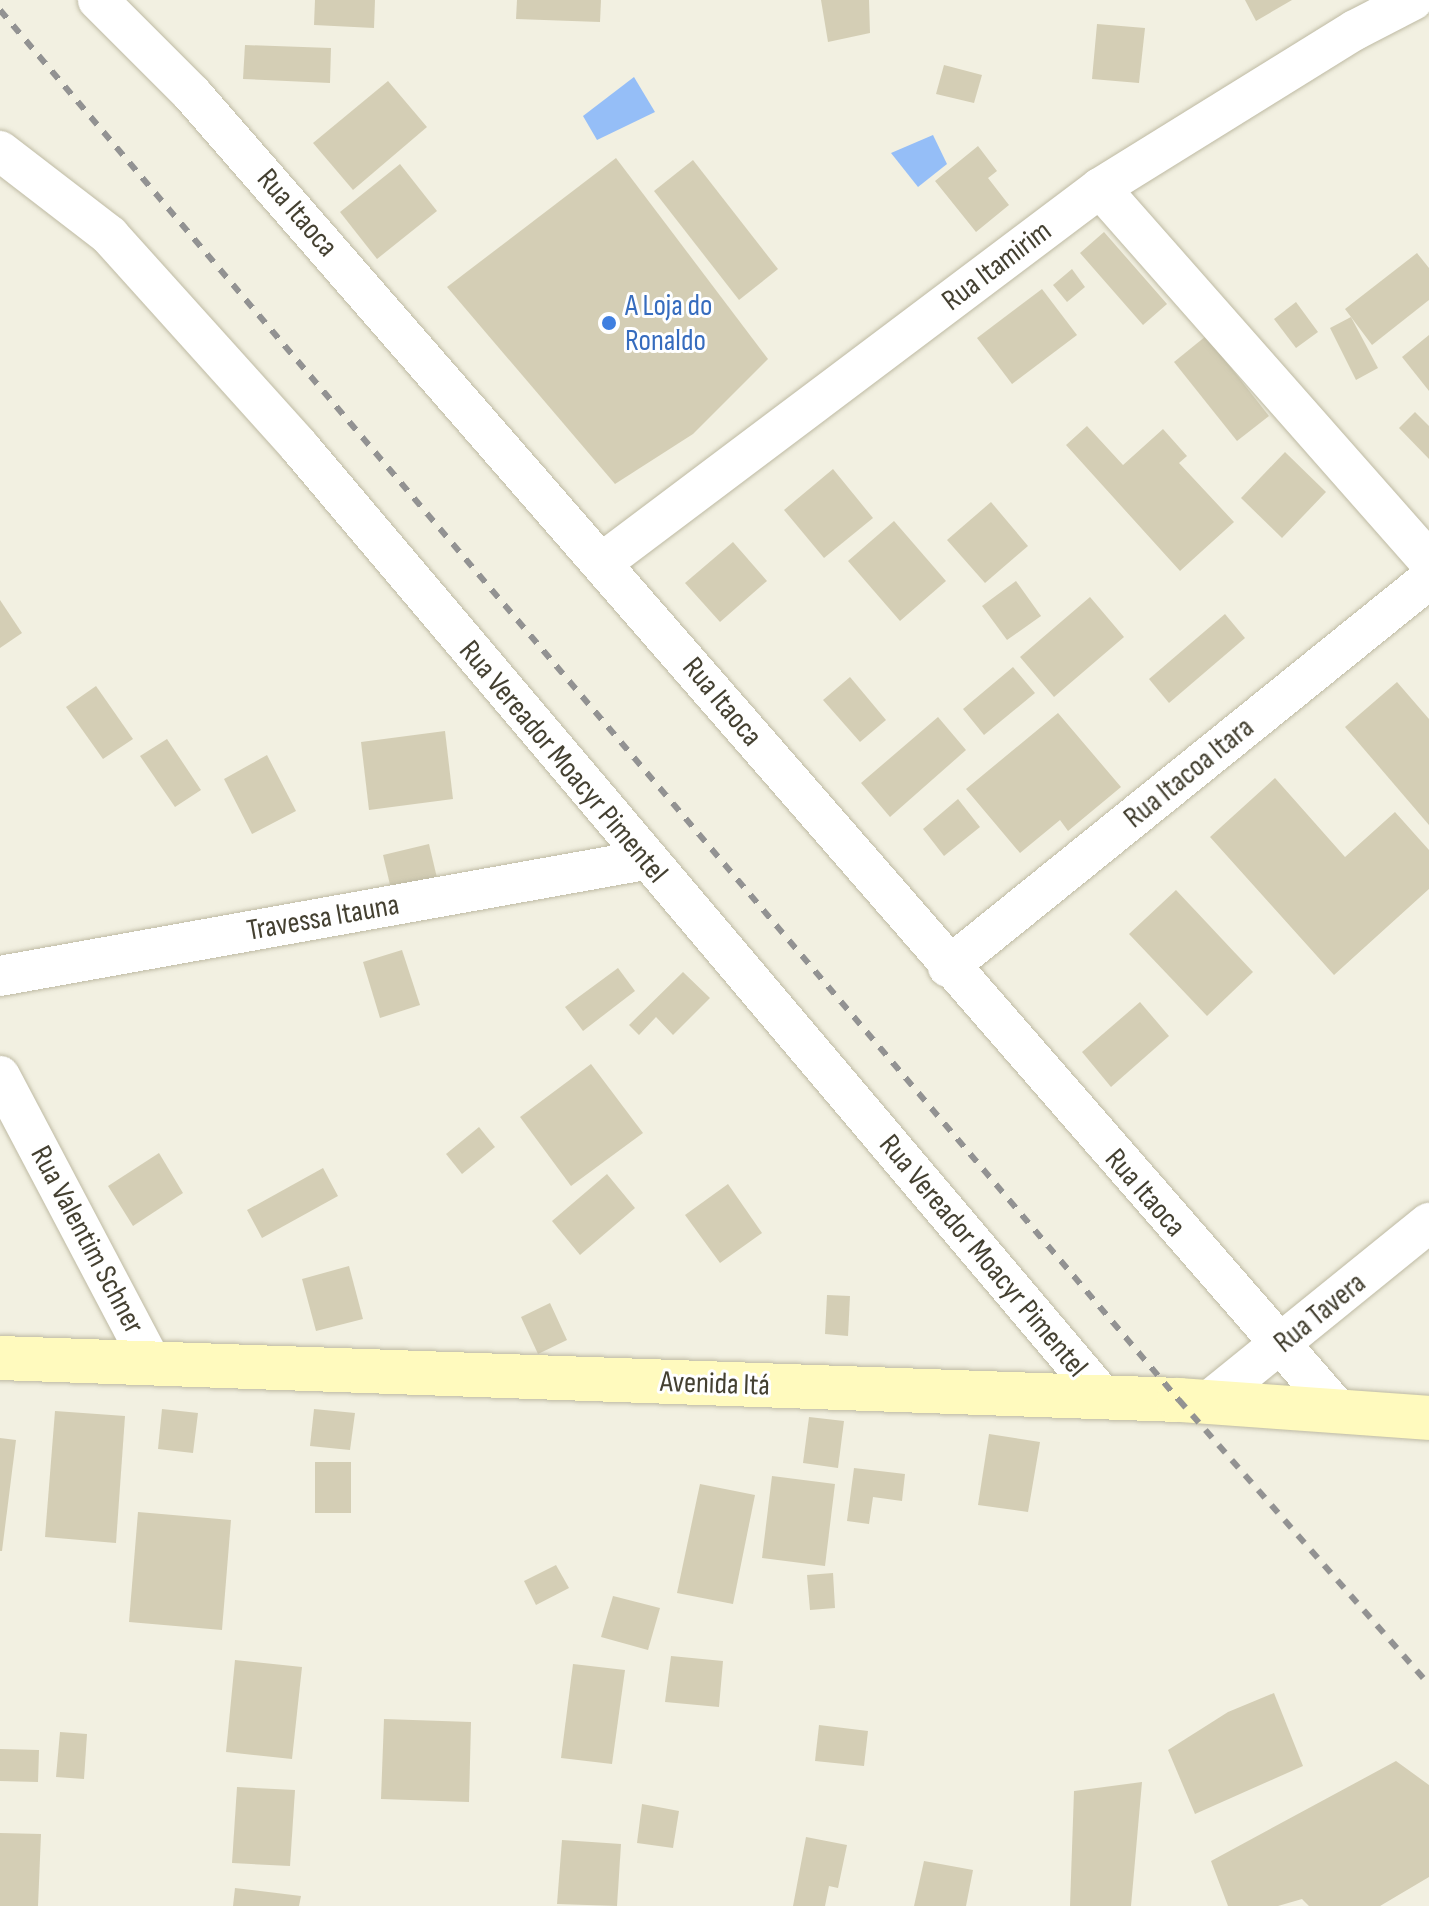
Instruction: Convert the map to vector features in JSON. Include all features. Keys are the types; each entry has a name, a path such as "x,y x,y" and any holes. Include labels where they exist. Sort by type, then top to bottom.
{"main road":[{"name":"Avenida Itá","path":"0,1358 1209,1401 1429,1418"}],"street":[{"name":"Rua Itaoca","path":"98,0 192,94 603,562 948,967 1279,1347 1339,1411"},
{"name":"Rua Itamirim","path":"603,562 1100,188 1413,0"},
{"name":"Rua Vereador Moacyr Pimentel","path":"0,151 109,235 298,445 645,860 1103,1397"},
{"path":"1100,188 1429,561"},
{"name":"Rua Itacoa Itara","path":"948,967 1429,579"},
{"name":"Travessa Itauna","path":"0,976 645,860"},
{"name":"Rua Valentim Schner","path":"0,1076 151,1362"},
{"name":"Rua Tavera","path":"1209,1401 1429,1223"}],"water":[{"path":"634,77 655,112 597,140 583,116"},
{"path":"933,135 947,164 918,187 891,153"}],"building":[{"path":"315,0 375,0 374,28 314,25"},
{"path":"517,0 601,0 600,22 516,19"},
{"path":"821,0 869,0 870,33 828,42"},
{"path":"1245,0 1292,0 1256,21"},
{"path":"1097,24 1145,28 1139,83 1092,79"},
{"path":"245,45 331,48 330,83 243,79"},
{"path":"944,65 982,75 974,103 936,94"},
{"path":"388,81 427,127 353,190 313,143"},
{"path":"978,146 997,171 988,178 1009,205 976,232 935,181"},
{"name":"A Loja do Ronaldo","path":"616,158 768,359 693,434 615,484 447,287"},
{"path":"693,160 778,269 739,300 654,191"},
{"path":"400,164 437,211 377,259 340,212"},
{"path":"1104,232 1167,304 1143,325 1080,253"},
{"path":"1417,253 1429,268 1429,300 1372,345 1345,309"},
{"path":"1072,269 1085,287 1067,302 1053,285"},
{"path":"1042,289 1077,335 1012,384 977,338"},
{"path":"1296,302 1318,332 1296,348 1274,319"},
{"path":"1351,317 1378,368 1356,380 1330,328"},
{"path":"1429,335 1429,391 1402,357"},
{"path":"1206,336 1269,416 1237,441 1174,362"},
{"path":"1415,412 1429,426 1429,459 1399,428"},
{"path":"1087,426 1123,465 1163,429 1187,456 1179,463 1234,522 1180,571 1066,445"},
{"path":"1285,452 1326,492 1282,538 1241,498"},
{"path":"833,469 873,518 824,558 784,510"},
{"path":"991,502 1028,546 985,583 947,540"},
{"path":"894,521 946,581 900,621 848,561"},
{"path":"733,542 767,581 720,622 685,583"},
{"path":"1016,581 1041,616 1007,640 982,606"},
{"path":"1090,597 1124,637 1054,697 1020,657"},
{"path":"0,600 22,633 0,648"},
{"path":"1225,614 1245,638 1169,703 1149,679"},
{"path":"1013,667 1035,693 984,735 963,709"},
{"path":"850,677 886,720 860,742 823,700"},
{"path":"1397,682 1429,719 1429,825 1345,727"},
{"path":"96,686 133,739 103,759 66,707"},
{"path":"1058,713 1121,787 1068,831 1060,820 1020,853 966,789"},
{"path":"938,717 966,750 890,817 861,783"},
{"path":"445,731 453,799 369,810 361,742"},
{"path":"167,739 201,790 175,807 140,756"},
{"path":"267,755 296,811 252,834 224,779"},
{"path":"1275,778 1345,857 1395,812 1429,850 1429,889 1334,975 1210,837"},
{"path":"958,799 980,827 944,856 923,829"},
{"path":"429,844 437,878 391,889 383,855"},
{"path":"1176,890 1253,972 1207,1016 1129,934"},
{"path":"402,950 420,1005 380,1018 363,962"},
{"path":"618,968 635,991 583,1031 565,1007"},
{"path":"683,972 710,998 673,1035 656,1017 639,1035 629,1025"},
{"path":"1140,1002 1169,1036 1111,1087 1082,1052"},
{"path":"591,1064 643,1133 571,1186 520,1117"},
{"path":"479,1127 495,1147 462,1174 446,1154"},
{"path":"159,1153 183,1193 133,1226 108,1186"},
{"path":"323,1168 338,1196 262,1238 247,1210"},
{"path":"607,1174 635,1208 580,1255 552,1221"},
{"path":"728,1184 762,1233 720,1263 685,1215"},
{"path":"349,1266 363,1319 316,1331 302,1279"},
{"path":"827,1295 850,1296 848,1336 825,1334"},
{"path":"550,1303 567,1340 538,1354 521,1317"},
{"path":"162,1409 198,1413 193,1453 158,1449"},
{"path":"314,1409 355,1413 350,1450 310,1446"},
{"path":"55,1411 125,1416 116,1543 45,1537"},
{"path":"809,1417 844,1421 838,1468 803,1463"},
{"path":"989,1434 1040,1442 1028,1512 978,1505"},
{"path":"0,1438 16,1440 2,1551 0,1551"},
{"path":"315,1462 351,1462 351,1513 315,1513"},
{"path":"854,1468 905,1474 902,1501 873,1497 869,1524 847,1521"},
{"path":"772,1476 835,1484 825,1566 762,1558"},
{"path":"700,1484 755,1495 733,1604 677,1593"},
{"path":"138,1512 231,1520 222,1630 129,1622"},
{"path":"556,1565 569,1588 536,1605 524,1581"},
{"path":"833,1573 835,1608 810,1610 807,1575"},
{"path":"613,1596 660,1608 648,1650 601,1637"},
{"path":"671,1656 723,1661 719,1707 665,1702"},
{"path":"235,1660 302,1667 292,1759 226,1752"},
{"path":"573,1664 625,1670 612,1764 561,1758"},
{"path":"1274,1693 1303,1766 1195,1814 1168,1750 1228,1712"},
{"path":"384,1719 471,1722 469,1802 381,1799"},
{"path":"819,1725 868,1731 864,1766 815,1761"},
{"path":"60,1732 87,1734 84,1779 56,1777"},
{"path":"0,1749 39,1750 38,1782 0,1781"},
{"path":"1396,1761 1429,1785 1429,1877 1380,1906 1309,1906 1302,1899 1278,1906 1228,1906 1211,1861"},
{"path":"1142,1782 1131,1906 1070,1906 1074,1791"},
{"path":"237,1787 295,1790 290,1866 232,1863"},
{"path":"642,1804 679,1811 673,1848 637,1843"},
{"path":"0,1833 41,1834 38,1906 0,1906"},
{"path":"806,1837 847,1845 838,1888 829,1886 825,1906 793,1906"},
{"path":"562,1840 621,1844 617,1906 557,1904"},
{"path":"924,1861 973,1870 966,1906 914,1906"},
{"path":"235,1888 301,1896 299,1906 233,1906"}],"railway":[{"path":"0,10 1179,1400 1429,1685"}],"place":[{"name":"A Loja do Ronaldo","path":"609,323"}]}
